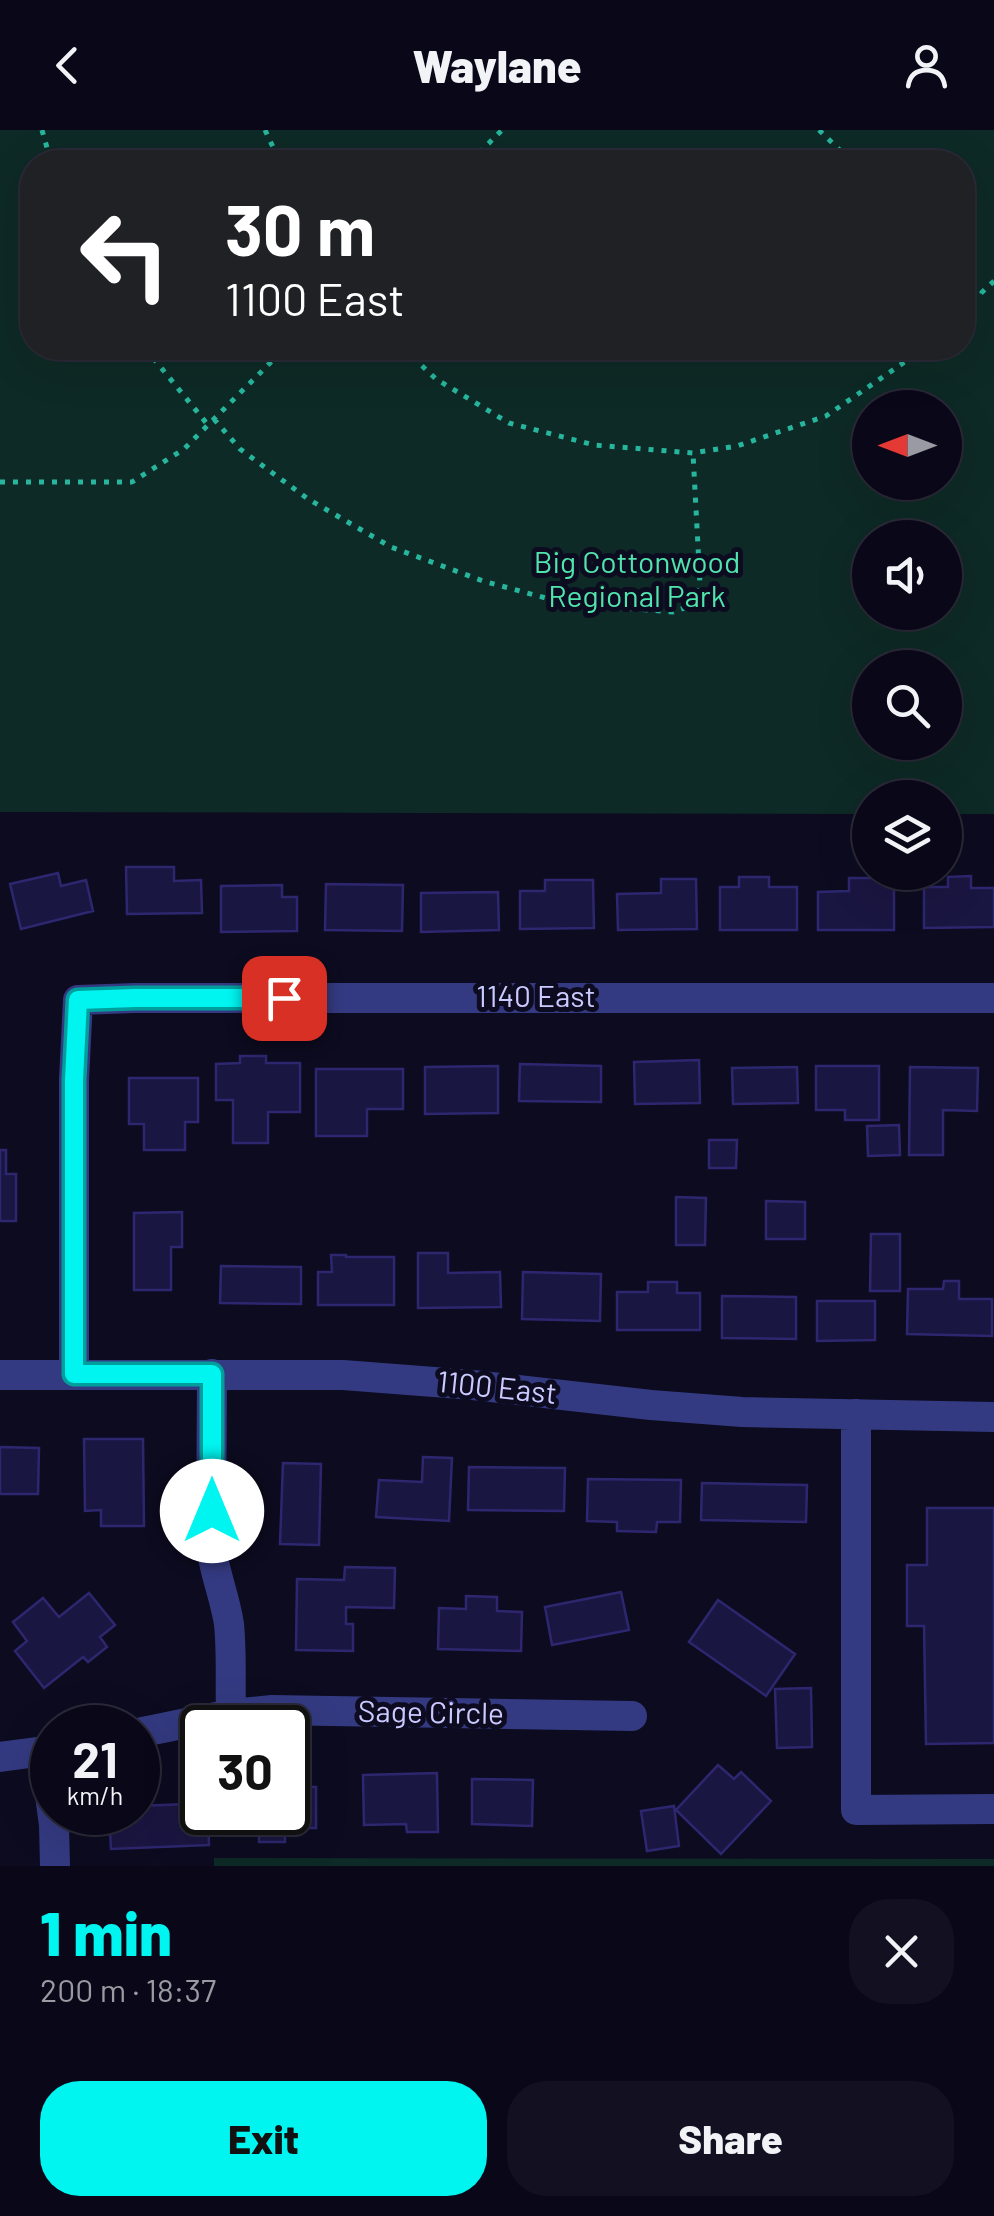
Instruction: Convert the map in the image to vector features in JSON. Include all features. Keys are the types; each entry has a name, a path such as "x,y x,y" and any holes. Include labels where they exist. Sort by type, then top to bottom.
{"street":[{"name":"1140 East","path":"74,1374 74,1080 78,1000 994,998"},
{"path":"212,1374 211,1545 230,1628 231,1705"},
{"name":"1100 East","path":"0,1375 392,1378 742,1412 994,1417"},
{"path":"856,1414 856,1810 994,1810"},
{"name":"Sage Circle","path":"310,1711 632,1716"},
{"path":"0,1757 30,1753"},
{"path":"54,1835 55,1866"}],"path":[{"path":"482,150 502,130"},
{"path":"819,130 840,150"},
{"path":"975,299 994,280"},
{"path":"975,285 982,292"},
{"path":"156,360 240,449 308,499 391,547 483,580 564,603 673,612 694,604 700,584 693,453"},
{"path":"0,482 132,482 184,449 274,360"},
{"path":"415,360 436,379 509,423 594,444 693,453 737,446 826,416 908,360"}],"green space":[{"name":"Big Cottonwood Regional Park","path":"0,130 994,130 994,814 962,814 962,780 852,780 852,814 0,812"},
{"path":"214,1858 994,1859 994,1866 214,1866"}],"building":[{"path":"126,867 174,867 174,881 201,880 202,913 127,914"},
{"path":"58,873 61,886 86,880 93,911 21,929 10,884"},
{"path":"962,876 971,876 971,888 994,888 994,927 924,928 924,890 962,890"},
{"path":"739,877 769,877 769,887 797,887 797,930 720,930 720,887 739,887"},
{"path":"849,878 852,890 894,890 894,930 818,930 818,892 849,891"},
{"path":"661,879 696,879 697,929 618,930 617,894 661,893"},
{"path":"545,880 593,880 594,928 520,929 520,891 545,891"},
{"path":"326,884 403,885 402,931 325,930"},
{"path":"282,885 282,897 297,897 297,931 221,932 221,886"},
{"path":"498,892 499,930 421,932 421,893"},
{"path":"240,1056 266,1056 266,1063 300,1063 300,1112 268,1112 268,1143 233,1143 233,1100 216,1100 216,1064 240,1063"},
{"path":"699,1060 700,1103 635,1104 634,1062"},
{"path":"520,1064 601,1066 601,1102 519,1101"},
{"path":"498,1066 498,1113 425,1114 425,1067"},
{"path":"816,1066 879,1066 879,1120 845,1120 845,1110 816,1110"},
{"path":"797,1067 798,1103 733,1104 732,1068"},
{"path":"910,1067 978,1068 977,1111 943,1110 943,1155 909,1155"},
{"path":"316,1069 403,1069 403,1109 367,1109 367,1136 316,1136"},
{"path":"129,1078 198,1078 198,1122 185,1122 185,1150 144,1150 144,1124 129,1124"},
{"path":"899,1125 900,1155 868,1156 867,1126"},
{"path":"709,1140 737,1140 736,1168 709,1168"},
{"path":"0,1150 6,1150 6,1174 16,1174 16,1221 0,1221"},
{"path":"676,1197 706,1198 705,1245 676,1245"},
{"path":"766,1201 805,1202 805,1239 766,1239"},
{"path":"182,1212 182,1247 171,1247 171,1290 134,1290 134,1213"},
{"path":"871,1234 900,1234 900,1291 870,1291"},
{"path":"418,1253 448,1253 448,1273 500,1272 501,1307 418,1308"},
{"path":"331,1255 394,1257 394,1305 318,1305 318,1272 332,1272"},
{"path":"221,1266 301,1267 301,1304 220,1303"},
{"path":"523,1272 601,1274 600,1321 522,1319"},
{"path":"944,1281 959,1281 959,1299 992,1299 992,1336 907,1334 908,1289 943,1289"},
{"path":"648,1282 677,1282 677,1293 700,1293 700,1330 617,1330 617,1292 648,1292"},
{"path":"722,1296 796,1297 796,1339 722,1338"},
{"path":"817,1301 875,1301 875,1340 817,1341"},
{"path":"84,1439 143,1439 144,1526 101,1526 101,1510 85,1511"},
{"path":"0,1447 39,1448 38,1494 0,1494"},
{"path":"423,1457 452,1458 449,1521 376,1517 379,1480 422,1482"},
{"path":"283,1463 321,1464 319,1545 280,1544"},
{"path":"469,1467 565,1468 564,1511 468,1510"},
{"path":"588,1479 681,1480 680,1522 657,1522 656,1532 617,1531 617,1522 587,1521"},
{"path":"702,1483 807,1485 806,1522 701,1520"},
{"path":"927,1508 994,1508 994,1743 926,1744 924,1626 907,1626 907,1565 927,1565"},
{"path":"345,1567 395,1568 394,1608 346,1607 346,1624 353,1624 353,1651 296,1650 297,1579 344,1580"},
{"path":"621,1592 629,1630 552,1645 545,1607"},
{"path":"89,1593 115,1625 100,1637 107,1647 88,1662 83,1657 44,1688 15,1651 27,1641 13,1622 43,1598 59,1617"},
{"path":"466,1596 497,1597 497,1611 522,1612 521,1651 438,1649 439,1608 466,1609"},
{"path":"718,1600 795,1654 766,1696 689,1642"},
{"path":"811,1688 812,1747 777,1748 775,1689"},
{"path":"718,1765 734,1779 741,1772 771,1801 721,1854 676,1810"},
{"path":"437,1773 438,1832 407,1832 406,1824 364,1825 363,1775"},
{"path":"472,1779 533,1780 532,1826 472,1824"},
{"path":"310,1787 316,1787 316,1828 310,1828"},
{"path":"180,1804 180,1835 209,1835 209,1845 111,1849 110,1835 160,1835 160,1805"},
{"path":"674,1806 679,1846 647,1851 641,1811"},
{"path":"259,1835 285,1835 285,1842 259,1842"}],"route":[{"path":"212,1511 212,1374 74,1374 74,1080 78,1000 284,998"}]}
